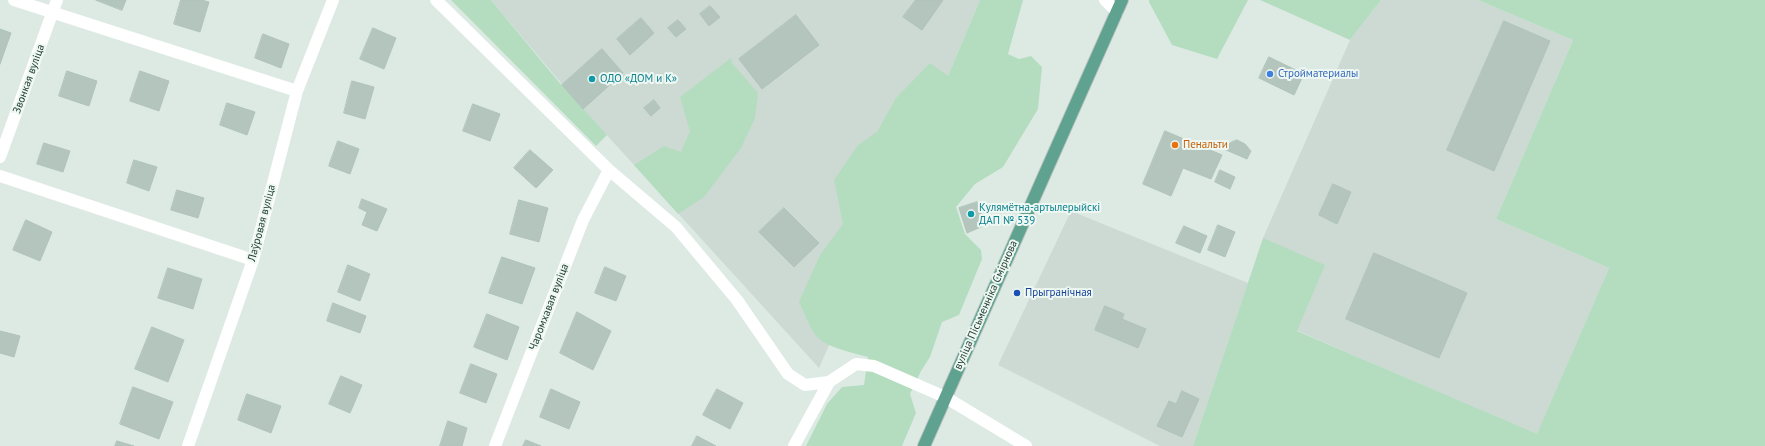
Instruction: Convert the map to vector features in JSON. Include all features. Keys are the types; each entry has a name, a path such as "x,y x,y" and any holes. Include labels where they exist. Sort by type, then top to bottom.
{"main road":[{"name":"вуліца Пісьменніка Смірнова","path":"924,446 944,397 1122,0"}],"street":[{"path":"14,0 298,91"},
{"name":"Звонкая вуліца","path":"0,157 57,0"},
{"name":"Лаўровая вуліца","path":"188,446 253,260 298,91 333,0"},
{"path":"436,0 609,170 676,227 737,300 788,374 805,385 829,382 856,364 874,366 944,397 1026,446"},
{"path":"1104,0 1117,12"},
{"name":"Чаромхавая вуліца","path":"495,446 583,220 609,170"},
{"path":"0,176 253,260"},
{"path":"794,446 829,382"}],"shaded area":[{"path":"491,0 980,0 819,368 583,109"},
{"path":"1381,0 1478,0 1573,40 1496,219 1609,268 1537,435 1296,330 1263,238 1350,40"},
{"path":"1071,211 1248,283 1193,446 1160,446 998,365"}],"green space":[{"path":"451,0 491,0 558,81 607,135 596,146"},
{"path":"980,0 1023,0 1008,54 1019,59 1031,56 1042,67 1038,109 1003,167 975,184 956,207 965,234 981,250 982,259 959,315 942,322 930,357 921,371 910,394 916,413 902,446 806,446 827,404 842,387 864,385 868,357 831,346 818,338 810,326 799,302 820,255 843,224 834,180 858,145 877,132 896,98 930,63 948,76"},
{"path":"1149,0 1248,0 1217,59 1172,45"},
{"path":"1260,0 1381,0 1350,40"},
{"path":"1478,0 1765,0 1765,446 1193,446 1263,238 1325,265 1297,331 1537,434 1609,268 1496,219 1573,40"},
{"path":"731,58 732,63 758,93 755,118 741,148 704,197 678,214 634,165 664,146 681,152 690,131 680,97"}],"building":[{"path":"96,0 126,0 122,10"},
{"path":"181,0 202,0 209,2 200,32 174,24"},
{"path":"916,0 943,0 922,30 903,17"},
{"path":"710,6 720,17 709,26 700,14"},
{"path":"796,15 819,45 762,89 739,59"},
{"path":"641,18 654,33 630,55 617,39"},
{"path":"678,20 686,29 676,37 668,28"},
{"path":"1504,21 1550,41 1494,171 1447,150"},
{"path":"373,28 396,38 384,69 360,59"},
{"path":"0,29 11,33 0,64"},
{"path":"263,34 289,44 281,68 255,58"},
{"name":"ОДО «ДОМ и К»","path":"602,49 623,73 583,109 562,85"},
{"path":"1269,57 1304,74 1294,95 1259,78"},
{"path":"67,71 97,81 89,106 59,96"},
{"path":"140,71 169,81 159,111 130,101"},
{"path":"352,81 374,87 365,119 344,113"},
{"path":"654,100 660,108 651,116 644,108"},
{"path":"227,103 255,112 247,135 220,125"},
{"path":"473,104 500,114 490,141 463,131"},
{"path":"1165,131 1222,155 1211,179 1183,168 1171,196 1143,184"},
{"path":"1237,140 1245,144 1251,151 1247,159 1226,150 1230,143"},
{"path":"338,141 359,149 350,174 329,166"},
{"path":"44,143 70,151 63,172 37,164"},
{"path":"530,150 553,170 536,188 514,168"},
{"path":"134,160 157,167 149,191 127,183"},
{"path":"1220,170 1235,177 1230,189 1215,182"},
{"path":"1333,184 1351,192 1337,224 1319,215"},
{"path":"177,190 204,198 198,218 171,210"},
{"path":"362,199 387,209 377,231 362,225 367,212 359,208"},
{"path":"519,200 548,208 539,242 510,234"},
{"name":"Кулямётна-артылерыйскі ДАП № 539","path":"977,202 983,219 981,227 967,233 959,208"},
{"path":"784,208 819,243 794,267 759,232"},
{"path":"26,220 52,232 40,261 13,250"},
{"path":"1218,225 1235,232 1225,257 1208,250"},
{"path":"1184,226 1207,236 1200,253 1176,243"},
{"path":"1374,253 1467,293 1439,358 1346,319"},
{"path":"502,257 535,268 522,304 489,293"},
{"path":"348,265 370,274 360,301 338,292"},
{"path":"605,267 626,276 616,301 595,293"},
{"path":"168,268 202,279 193,309 158,298"},
{"path":"333,303 366,316 360,333 327,321"},
{"path":"1105,306 1124,314 1122,319 1146,329 1138,348 1095,330"},
{"path":"577,312 611,331 593,370 560,353"},
{"path":"487,314 519,327 507,360 474,347"},
{"path":"152,327 184,340 168,382 135,369"},
{"path":"0,331 20,336 14,357 0,353"},
{"path":"471,364 497,374 486,403 460,393"},
{"path":"341,376 362,385 350,413 329,404"},
{"path":"133,387 173,402 159,439 120,424"},
{"path":"551,389 580,402 569,429 540,417"},
{"path":"717,389 743,403 730,429 703,415"},
{"path":"1182,391 1199,399 1182,437 1157,426 1169,401 1176,404"},
{"path":"247,394 281,406 271,433 238,420"},
{"path":"448,421 467,428 462,446 440,446"},
{"path":"697,436 716,446 692,446"},
{"path":"526,440 541,446 523,446"},
{"path":"117,441 134,446 115,446"}],"place":[{"name":"Стройматериалы","path":"1270,74"},
{"name":"ОДО «ДОМ и К»","path":"592,79"},
{"name":"Пенальти","path":"1175,145"},
{"name":"Кулямётна-артылерыйскі ДАП № 539","path":"971,214"},
{"name":"Прыгранічная","path":"1017,293"}]}
